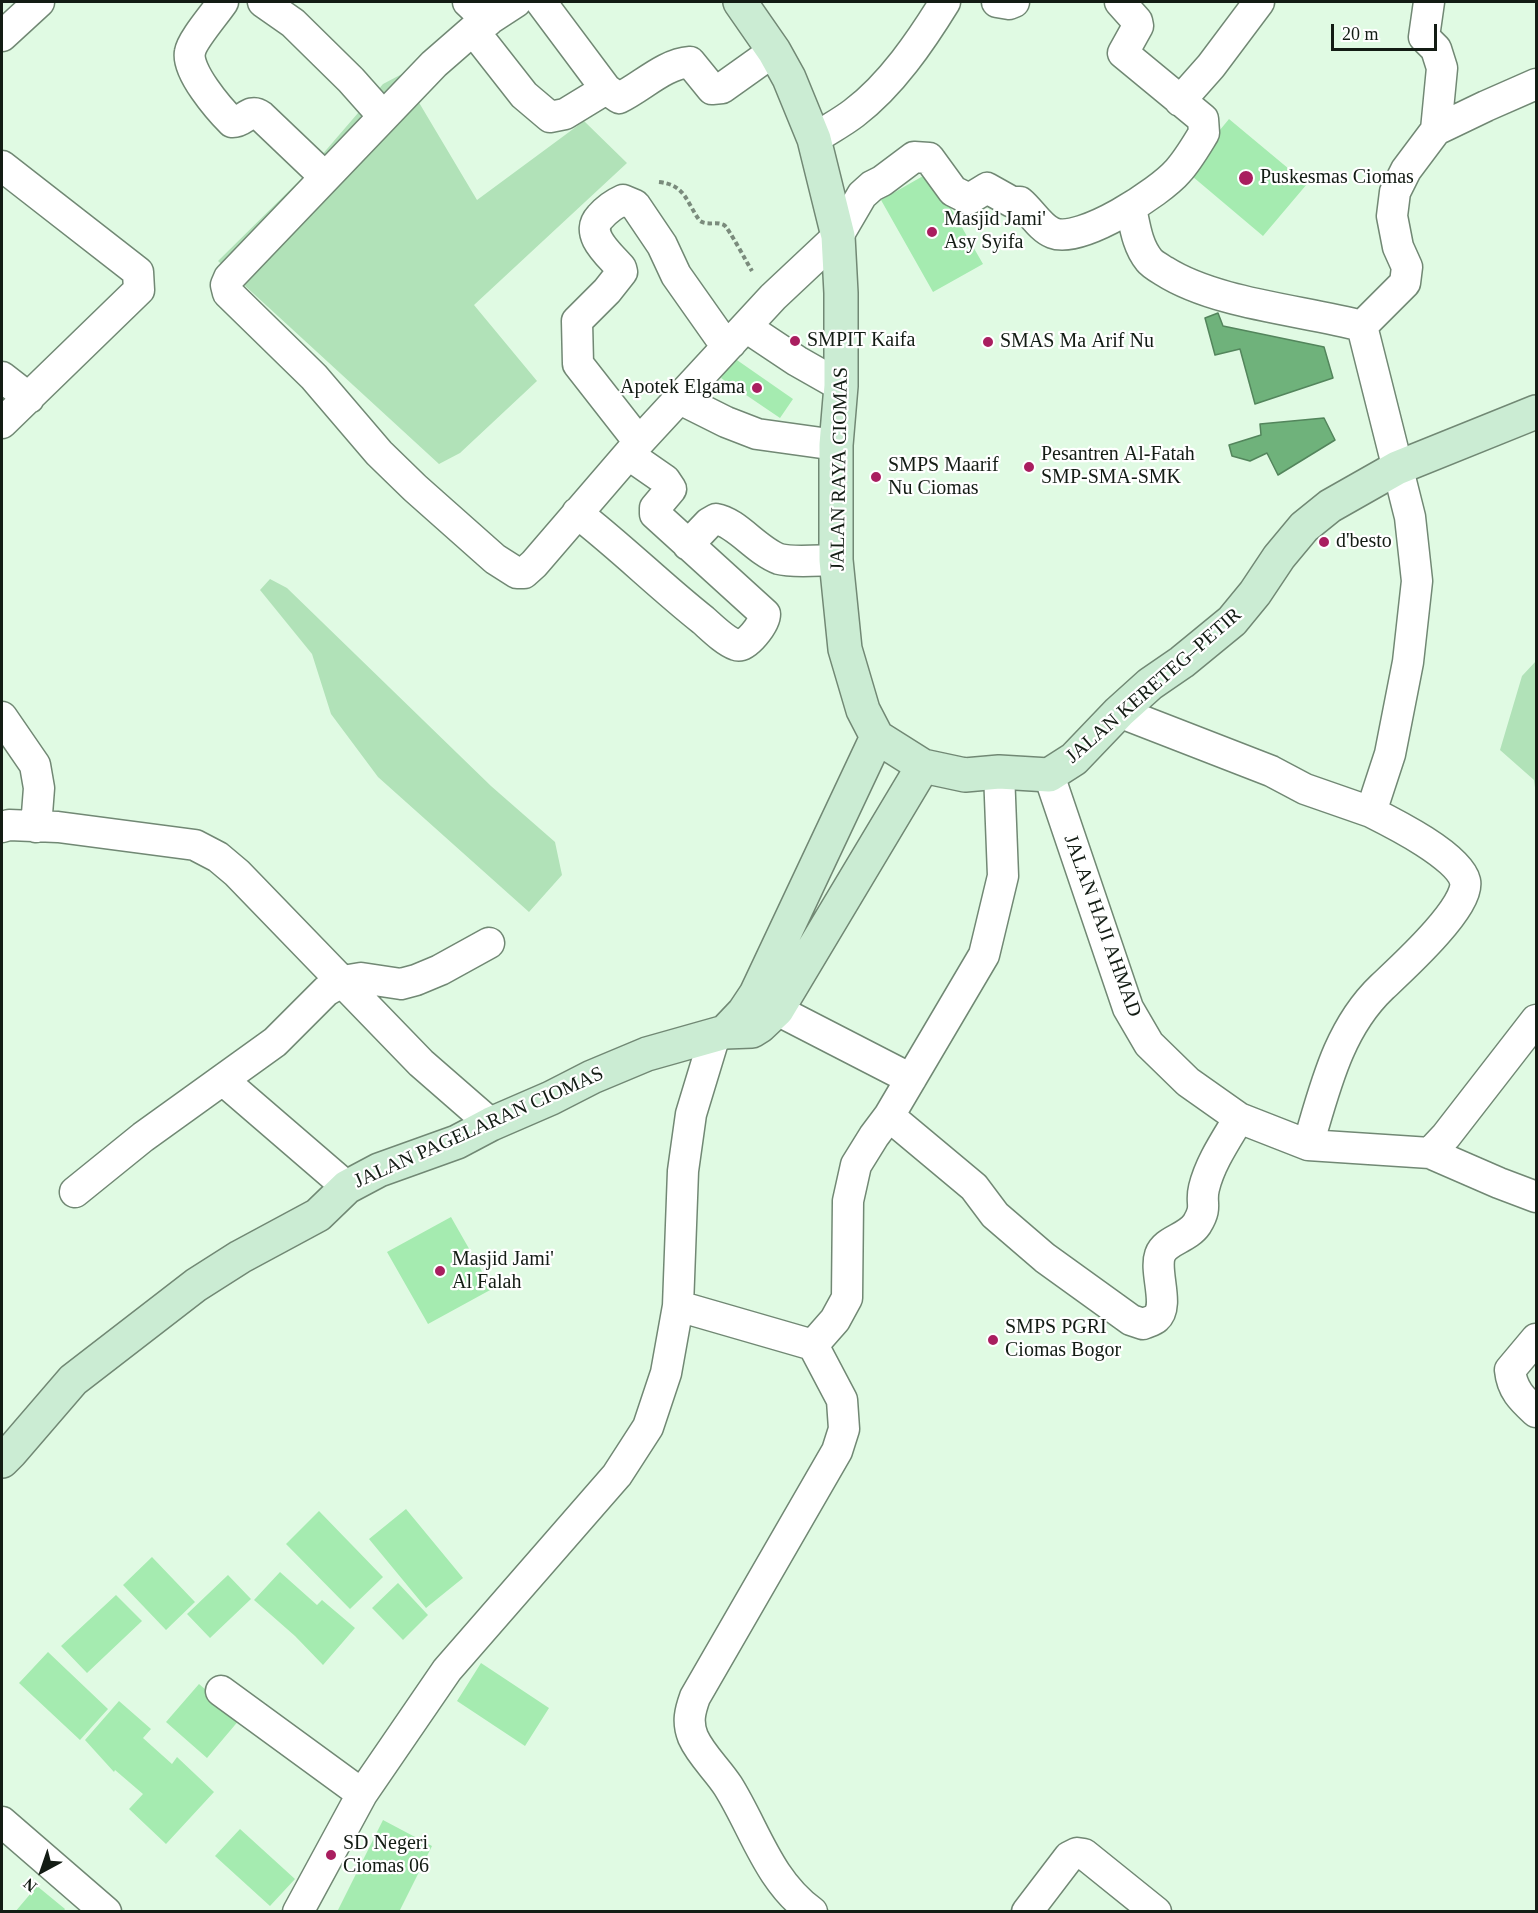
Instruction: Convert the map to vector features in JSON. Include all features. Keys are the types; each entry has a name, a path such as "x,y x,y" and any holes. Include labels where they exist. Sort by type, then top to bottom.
{"main road":[{"name":"JALAN RAYA CIOMAS","path":"740,2 774,51 789,78 814,139 838,236 841,293 841,386 836,445 836,560 845,649 863,710 877,737"},
{"name":"JALAN KERETEG–PETIR","path":"923,766 965,775 999,772 1049,775 1074,759 1119,712 1150,684 1182,662 1232,621 1304,527 1330,506 1397,468 1536,412"},
{"path":"877,737 923,766 777,1010 752,1031 720,1034 744,1012 756,994 877,737"},
{"name":"JALAN PAGELARAN CIOMAS","path":"2,1461 74,1380 196,1286 240,1257 318,1215 347,1187 379,1170 457,1142 592,1077 647,1054 720,1034"}],"street":[{"path":"2,36 39,2"},
{"path":"223,2 195,40 190,51 189,58 206,94 232,122 238,122 252,112 256,112 325,177"},
{"path":"263,2 293,23 351,80 383,116"},
{"path":"516,2 476,18 229,278 226,285 228,293 314,377 380,453 415,488 495,559 517,573 524,573 534,564 634,448 773,297 838,236 862,195 914,157 929,158 953,191 969,199 987,188 1012,202 1020,202 1045,228 1055,234 1067,234 1091,228 1131,208 1178,171 1204,133 1203,119 1123,53 1138,26 1137,21 1120,2"},
{"path":"541,2 606,89 619,98 683,62 690,62 712,89 722,88 774,51"},
{"path":"814,139 855,113 872,96 919,44 945,2"},
{"path":"997,2 1009,4 1014,2"},
{"path":"1180,101 1211,66 1259,2"},
{"path":"1429,2 1424,37 1436,49 1442,68 1436,130"},
{"path":"476,18 524,95 550,117 565,114 606,89"},
{"path":"1362,326 1405,283 1407,267 1398,247 1392,216 1395,192 1406,170 1436,130 1536,84"},
{"path":"2,166 138,272 139,290 2,423"},
{"path":"577,513 676,599 735,645 741,646 747,642 765,620 765,614 655,514 655,508 671,489 668,483 634,448 578,364 576,339 578,321 622,272 600,243 594,231 596,222 607,209 618,202 624,200 635,205 662,245 676,275 719,336 738,335 797,361 841,386"},
{"path":"1131,208 1139,243 1149,261 1177,279 1231,297 1362,326"},
{"path":"1362,326 1410,517 1417,581 1408,662 1390,754 1371,812"},
{"path":"2,377 29,398"},
{"path":"680,399 726,422 757,434 836,445"},
{"path":"688,545 709,523 720,519 765,552 781,560 836,560"},
{"path":"1119,712 1270,771 1305,789 1371,812 1413,833 1445,858 1461,874 1465,882 1464,891 1437,932 1357,1015 1340,1046 1329,1075 1308,1145"},
{"path":"2,717 36,765 39,788 36,827"},
{"path":"813,1345 835,1320 847,1298 848,1201 856,1165 889,1116 984,955 1003,876 999,772"},
{"name":"JALAN HAJI AHMAD","path":"1049,775 1128,1008 1149,1044 1188,1082 1239,1118 1308,1145 1430,1152 1536,1197"},
{"path":"2,827 9,825 125,835 195,845 218,856 421,1063 491,1124"},
{"path":"75,1192 143,1137 224,1081 275,1042 326,991 343,981 360,978 400,984 416,980 440,970 489,943"},
{"path":"777,1010 911,1079"},
{"path":"1430,1152 1446,1136 1536,1020"},
{"path":"298,1911 362,1794 447,1670 616,1475 648,1427 666,1373 678,1306 683,1171 691,1114 720,1034"},
{"path":"224,1081 347,1187"},
{"path":"889,1116 974,1187 995,1215 1045,1258 1131,1320 1143,1324 1156,1318 1162,1307 1158,1264 1160,1253 1172,1242 1186,1236 1196,1226 1204,1212 1204,1189 1220,1149 1239,1118"},
{"path":"678,1306 813,1345 842,1400 844,1429 837,1451 695,1697 689,1712 689,1725 694,1738 709,1762 728,1785 778,1879 801,1904 812,1911"},
{"path":"1536,1339 1510,1370 1511,1382 1519,1396 1536,1412"},
{"path":"221,1691 362,1794"},
{"path":"2,1822 106,1911"},
{"path":"1027,1911 1069,1857 1077,1853 1084,1854 1156,1911"}],"path":[{"path":"635,205 649,189 659,182 670,183 678,187 700,221 704,224 723,224 727,227 747,263 773,297"}],"shaded area":[{"path":"402,74 477,200 584,121 627,163 474,305 537,381 460,453 439,464 218,261 302,178 383,84"},
{"path":"1218,313 1223,326 1324,347 1333,378 1255,404 1240,349 1215,355 1205,318"},
{"path":"1324,418 1335,440 1278,475 1267,453 1250,461 1232,456 1229,445 1261,435 1260,424"},
{"path":"270,579 287,588 491,786 555,842 562,875 529,912 378,777 331,714 312,654 260,590"},
{"path":"1536,661 1536,795 1534,780 1500,750 1522,676"}],"building":[{"name":"Puskesmas Ciomas","path":"1229,119 1307,184 1263,236 1186,171"},
{"name":"Masjid Jami' Asy Syifa","path":"930,172 983,264 933,292 881,200"},
{"name":"Apotek Elgama","path":"734,358 793,399 780,418 721,378"},
{"name":"Masjid Jami' Al Falah","path":"451,1217 492,1289 428,1324 387,1252"},
{"path":"406,1509 463,1578 426,1608 369,1539"},
{"path":"319,1511 383,1577 350,1609 286,1544"},
{"path":"152,1557 195,1602 166,1630 123,1585"},
{"path":"280,1572 317,1605 322,1600 355,1628 323,1665 295,1636 254,1600"},
{"path":"228,1575 251,1599 210,1638 187,1614"},
{"path":"398,1583 428,1615 403,1640 372,1608"},
{"path":"116,1595 142,1621 87,1673 61,1646"},
{"path":"48,1652 108,1709 80,1740 19,1683"},
{"path":"481,1663 549,1708 525,1746 457,1701"},
{"path":"199,1684 240,1719 207,1758 166,1722"},
{"path":"119,1701 151,1729 143,1738 172,1764 177,1757 214,1792 166,1844 129,1809 143,1794 115,1770 114,1772 85,1740"},
{"path":"383,1820 432,1846 399,1912 337,1912"},
{"path":"240,1829 295,1879 270,1906 215,1856"},
{"path":"37,1886 65,1909 63,1912 15,1912"}],"place":[{"name":"Puskesmas Ciomas","path":"1246,178"},
{"name":"Masjid Jami' Asy Syifa","path":"932,232"},
{"name":"SMPIT Kaifa","path":"795,341"},
{"name":"SMAS Ma Arif Nu","path":"988,342"},
{"name":"Apotek Elgama","path":"757,388"},
{"name":"Pesantren Al-Fatah SMP-SMA-SMK","path":"1029,467"},
{"name":"SMPS Maarif Nu Ciomas","path":"876,477"},
{"name":"d'besto","path":"1324,542"},
{"name":"Masjid Jami' Al Falah","path":"440,1271"},
{"name":"SMPS PGRI Ciomas Bogor","path":"993,1340"},
{"name":"SD Negeri Ciomas 06","path":"331,1855"}]}
